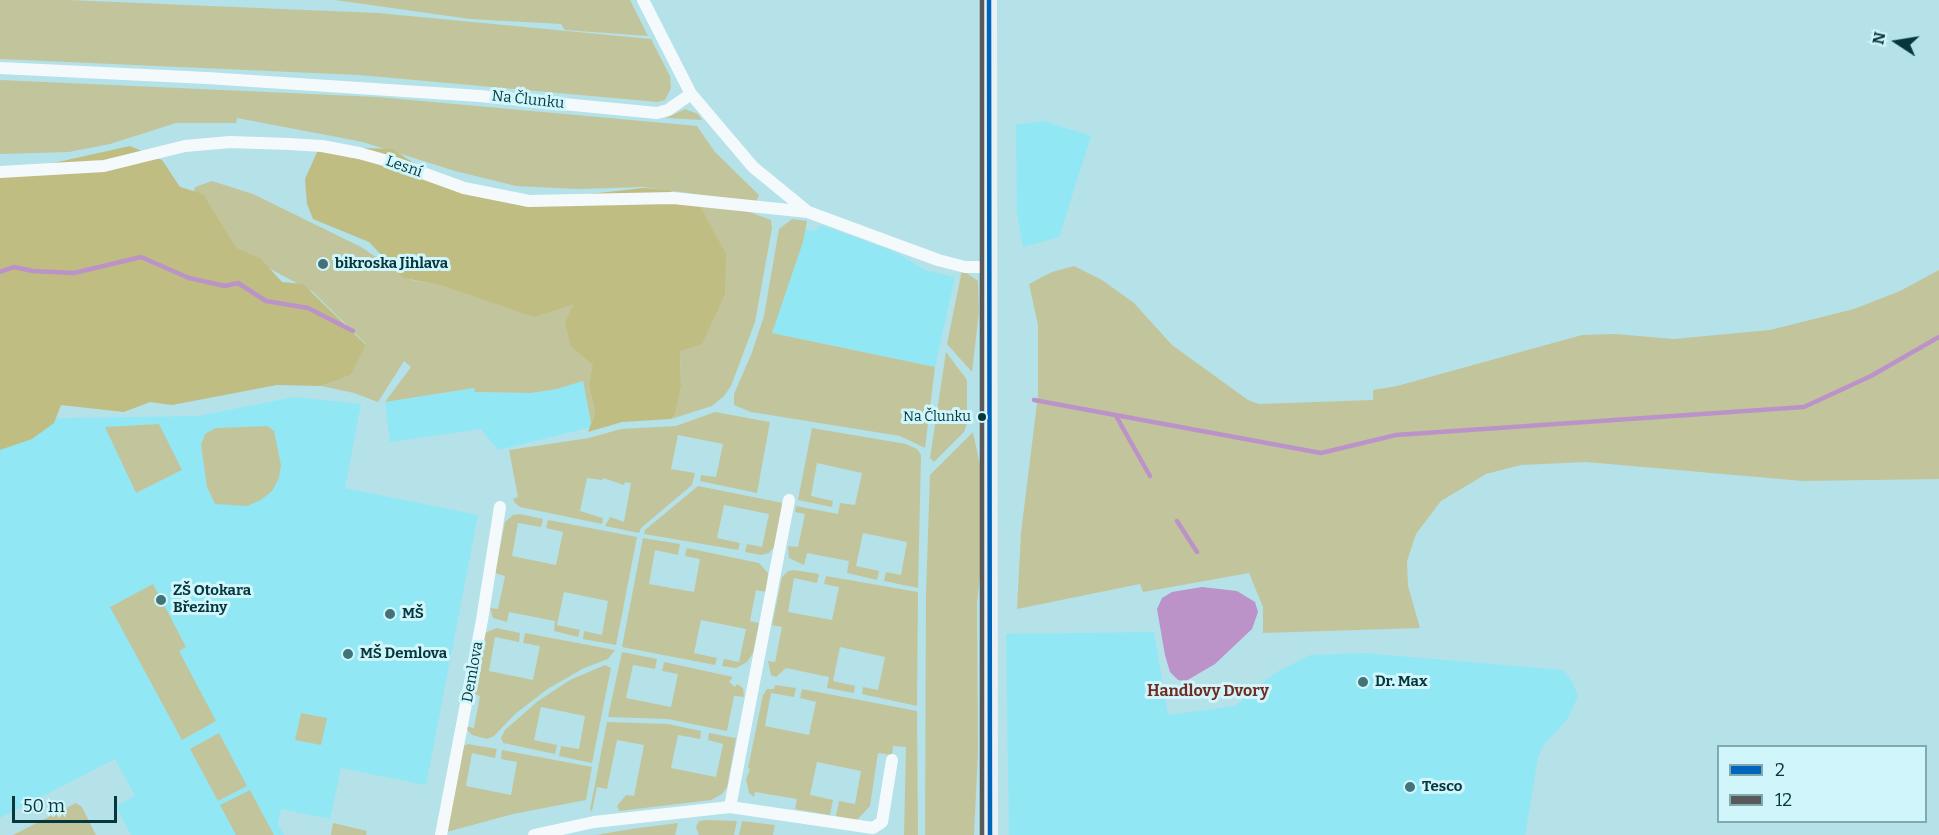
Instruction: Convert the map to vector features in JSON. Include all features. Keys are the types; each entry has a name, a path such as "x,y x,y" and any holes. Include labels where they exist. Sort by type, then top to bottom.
{"main road":[{"path":"989,0 990,835"}],"street":[{"path":"643,0 691,94 753,167 808,212 938,260 965,267 990,267"},
{"name":"Na Člunku","path":"0,68 207,78 480,96 657,113 668,110 691,94"},
{"name":"Lesní","path":"0,172 104,166 185,146 230,142 289,144 358,153 395,163 464,188 529,201 564,202 655,197 808,212"},
{"path":"730,807 789,500"},
{"name":"Demlova","path":"441,835 482,620 500,507"},
{"path":"534,835 594,822 730,807 873,828 882,822 892,760"}],"shaded area":[{"path":"1044,121 1091,136 1059,237 1023,247 1017,214 1016,125"},
{"path":"130,146 162,160 180,187 203,194 236,248 260,258 282,282 303,284 366,345 351,375 321,386 277,385 172,405 150,402 124,412 61,405 54,423 32,439 0,450 0,169 13,172"},
{"path":"325,147 392,149 434,176 478,196 572,196 643,188 668,190 697,201 726,254 725,294 702,344 680,351 681,387 675,415 671,419 622,422 588,432 595,413 589,384 593,365 571,347 565,322 574,304 534,317 441,285 403,278 369,242 313,219 307,204 305,179 318,150"},
{"path":"821,225 895,252 927,271 955,277 935,367 772,333 805,229 816,231"},
{"path":"583,381 592,427 498,450 481,429 390,442 385,402 475,388 476,392 531,393 557,389"},
{"name":"ZŠ Otokara Březiny","path":"294,397 361,404 345,488 478,515 426,785 341,768 330,819 281,809 278,824 284,835 131,835 116,806 135,796 115,759 0,818 0,425 8,419 198,416"},
{"path":"1202,587 1237,591 1255,602 1258,612 1252,629 1215,664 1186,681 1178,680 1170,672 1157,609 1162,598 1172,592"},
{"path":"1154,632 1168,715 1235,706 1275,673 1310,655 1363,653 1562,670 1571,680 1578,696 1568,718 1544,745 1538,757 1525,835 1009,835 1006,634"}],"green space":[{"path":"0,0 68,0 378,13 651,39 670,76 671,88 665,100 658,102 359,75 0,59"},
{"path":"335,0 630,0 648,36 565,30 561,24 470,19"},
{"path":"0,80 378,97 697,126 715,152 759,195 756,202 642,187 579,189 516,186 455,171 363,142 237,118 236,123 176,123 110,144 69,152 0,154"},
{"path":"685,109 698,114 702,120 666,118"},
{"path":"212,181 253,194 361,247 411,280 575,304 571,347 594,365 589,383 595,413 591,423 583,381 557,389 531,393 475,392 474,388 385,402 411,367 404,361 378,402 354,393 321,386 351,375 366,344 313,292 228,246 189,205 195,187"},
{"path":"697,201 736,207 771,220 772,228 755,322 731,386 724,396 712,406 671,419 675,415 681,387 680,351"},
{"path":"792,219 807,221 803,242 772,333 935,367 925,448 900,436 751,412 734,405 734,394 751,355 764,316 779,229"},
{"path":"1074,266 1102,280 1134,303 1172,345 1248,400 1259,404 1373,400 1373,390 1397,386 1582,335 1615,334 1674,339 1770,330 1854,309 1900,291 1939,270 1939,479 1803,481 1586,462 1521,465 1486,474 1441,501 1416,534 1407,561 1408,586 1420,628 1263,633 1263,607 1249,573 1143,592 1140,584 1017,609 1021,533 1038,395 1038,325 1029,284 1052,272"},
{"path":"962,270 978,281 979,312 972,372 947,344"},
{"path":"946,352 967,380 967,423 964,432 934,462 930,458"},
{"path":"715,412 770,422 757,493 700,481 701,475 716,477 723,444 678,435 671,469 695,473 692,485 641,528 639,533 605,526 610,517 624,522 631,483 625,482 624,485 603,478 602,480 587,478 580,511 603,518 602,524 520,507 513,499 518,497 509,450 589,438 621,429 676,426"},
{"path":"159,424 182,470 136,493 105,427"},
{"path":"267,426 274,431 281,465 279,478 272,491 261,500 247,506 215,504 207,487 201,445 205,434 216,428"},
{"path":"812,428 906,444 917,449 921,455 918,588 884,581 886,572 901,575 907,542 863,533 856,566 879,571 877,580 847,573 849,561 807,553 804,565 789,558 788,546 798,547 805,514 795,512 796,506 838,514 840,503 855,505 862,473 817,463 811,496 833,501 832,507 798,500"},
{"path":"973,432 980,465 981,567 977,603 978,752 974,835 925,835 926,593 930,475"},
{"path":"698,486 783,503 775,546 769,553 761,555 745,552 747,544 762,547 769,514 724,505 717,538 740,543 738,550 644,534 645,530"},
{"path":"520,514 543,519 541,527 518,523 512,556 556,565 563,532 546,528 548,520 637,537 616,645 583,639 584,631 602,635 608,601 564,592 557,625 580,630 578,637 554,631 555,621 509,612 507,622 493,618 490,608 498,609 505,576 495,573 505,522 513,515"},
{"path":"643,538 680,544 678,555 655,550 649,584 694,592 700,559 685,556 687,548 759,563 768,573 766,592 756,590 750,621 759,623 753,653 747,662 736,668 722,666 724,659 739,662 746,629 701,620 694,653 717,658 715,665 622,647"},
{"path":"788,571 819,574 817,583 794,578 788,612 832,620 839,587 824,584 826,576 918,592 917,706 862,694 863,687 878,690 885,657 840,647 833,681 855,686 854,693 827,688 829,677 786,668 776,677 771,675 768,661 775,662 782,627 772,625 782,577"},
{"path":"153,584 186,647 179,651 216,721 182,740 110,607"},
{"path":"497,628 520,633 519,642 495,637 489,671 533,680 540,646 523,643 525,633 615,650 608,659 584,668 549,688 515,714 494,736 487,739 472,735 464,726 474,728 480,696 470,693 484,633"},
{"path":"622,652 657,659 655,669 633,665 626,698 671,707 678,674 662,671 664,662 733,677 729,682 735,687 737,684 743,688 744,697 734,696 727,731 668,719 608,717"},
{"path":"605,665 611,668 592,763 559,756 561,746 579,749 585,716 541,707 534,740 557,745 555,754 503,743 501,738 505,730 538,701 570,680"},
{"path":"775,685 796,688 794,697 771,693 765,726 809,735 816,702 800,698 802,689 917,711 918,835 904,835 906,747 893,746 892,755 878,753 870,806 857,820 836,816 839,801 855,804 861,771 817,762 810,795 833,800 830,815 795,809 797,799 755,792 754,797 749,793 746,779 750,769 748,768 763,695 767,689 774,689"},
{"path":"301,713 327,718 321,745 295,740"},
{"path":"607,722 668,724 701,731 700,739 678,735 671,768 716,777 723,744 708,740 709,733 736,738 727,787 722,794 711,800 619,811 617,806 626,795 634,796 644,745 617,740 607,789 597,787 592,811 590,810"},
{"path":"219,733 247,786 218,801 190,749"},
{"path":"468,744 497,749 495,758 472,753 466,786 511,795 517,762 501,759 502,750 592,767 586,800 513,814 443,833 463,746"},
{"path":"250,790 274,835 236,835 220,805"},
{"path":"76,803 82,807 96,835 13,835"},
{"path":"699,821 737,821 734,835 699,835 696,827"},
{"path":"742,821 775,825 773,835 739,835"},
{"path":"333,823 367,831 366,835 331,835"},
{"path":"678,823 675,835 596,835 631,829"}],"waterway":[{"path":"0,272 14,267 33,271 74,273 141,257 189,278 225,286 238,283 266,301 308,308 353,331"},
{"path":"1034,400 1321,453 1396,435 1804,407 1871,376 1939,337"},
{"path":"1116,416 1150,476"},
{"path":"1177,521 1197,552"}],"transit line":[{"name":"12","path":"982,0 982,835"},
{"name":"2","path":"989,0 990,835"}],"place":[{"name":"bikroska Jihlava","path":"323,264"},
{"name":"Na Člunku","path":"982,417"},
{"name":"ZŠ Otokara Březiny","path":"161,600"},
{"name":"MŠ","path":"390,614"},
{"name":"MŠ Demlova","path":"348,654"},
{"name":"Dr. Max","path":"1363,682"},
{"name":"Tesco","path":"1410,787"}],"district":[{"name":"Handlovy Dvory","path":"1208,692"}]}
